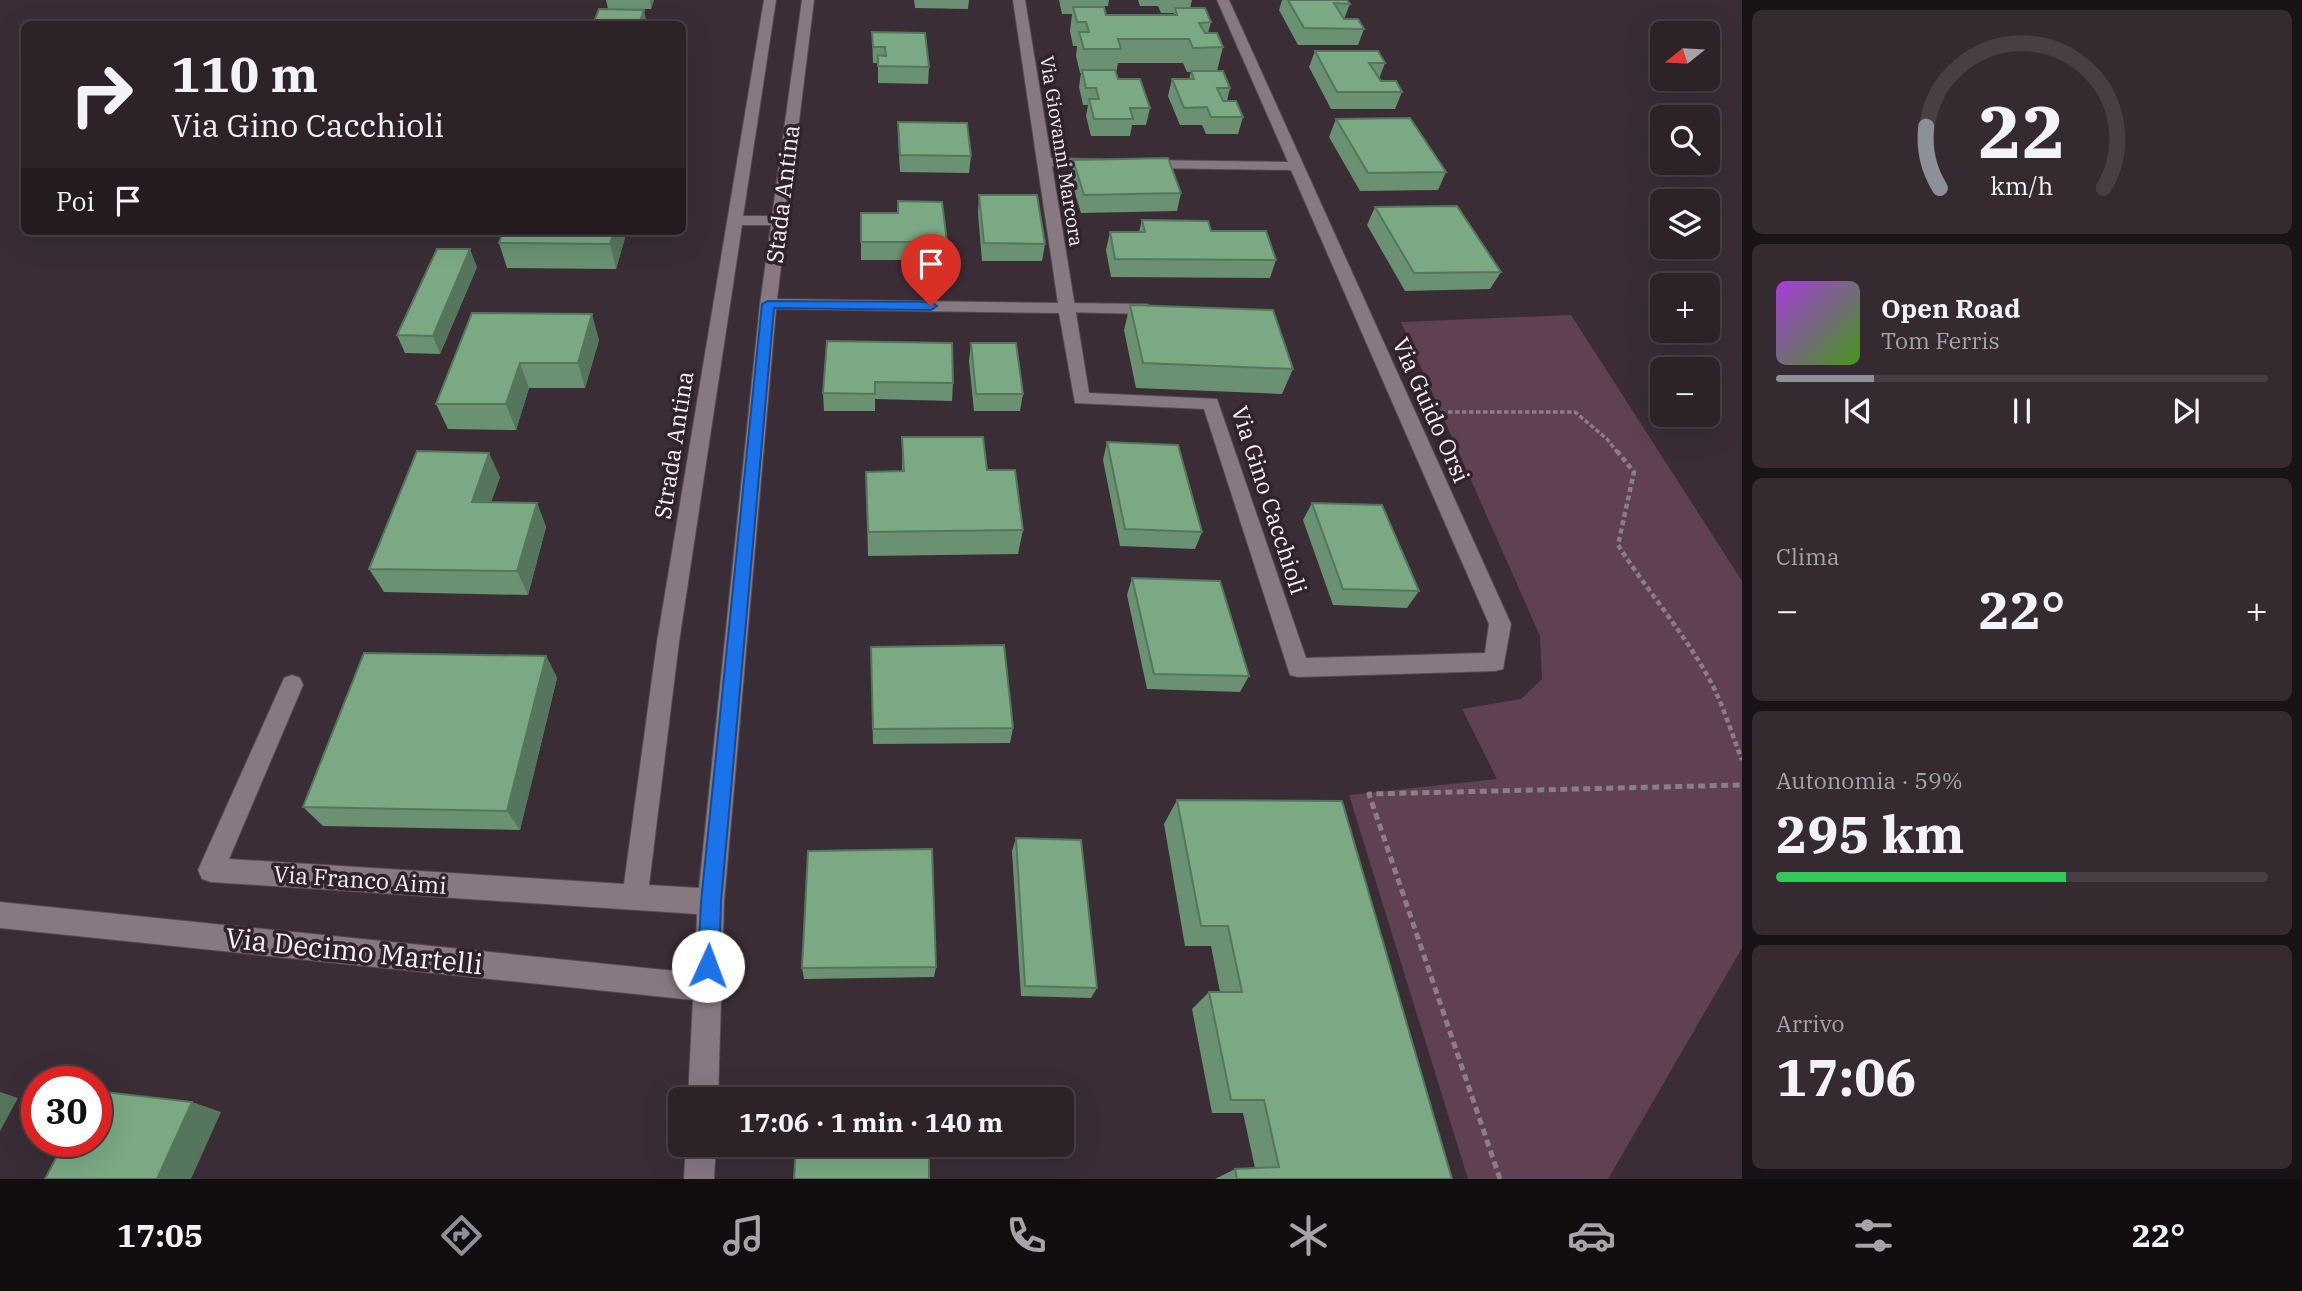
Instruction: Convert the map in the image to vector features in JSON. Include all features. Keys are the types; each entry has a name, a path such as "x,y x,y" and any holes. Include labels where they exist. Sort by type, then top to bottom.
{"street":[{"name":"Strada Antina","path":"635,898 668,642 770,0"},
{"name":"Stada Antina","path":"704,1087 711,902 768,304 808,0"},
{"name":"Via Giovanni Marcora","path":"1019,0 1046,162 1066,308"},
{"name":"Via Guido Orsi","path":"1223,0 1500,624 1495,662 1298,668"},
{"path":"1046,162 1296,166"},
{"path":"735,220 779,221"},
{"path":"768,304 1147,309"},
{"name":"Via Gino Cacchioli","path":"1066,308 1081,399 1212,403 1298,668"},
{"name":"Via Franco Aimi","path":"292,685 211,870 711,902"},
{"name":"Via Decimo Martelli","path":"0,915 708,988"},
{"path":"699,1179 700,1157"}],"path":[{"path":"1406,412 1575,412 1607,439 1634,472 1618,545 1646,589 1684,637 1709,678 1742,760"},
{"path":"1500,1179 1369,794 1742,785"}],"shaded area":[{"path":"1571,315 1742,581 1742,948 1608,1179 1468,1179 1349,795 1497,779 1462,709 1521,699 1542,679 1540,636 1401,322"}],"building":[{"path":"1288,0 1347,0 1350,4 1334,3 1344,19 1358,19 1364,29 1304,28"},
{"path":"1073,7 1104,7 1106,15 1177,15 1175,8 1205,8 1211,22 1199,23 1205,33 1217,33 1223,47 1193,48 1189,39 1118,39 1121,49 1084,49 1079,32 1089,32 1086,22 1077,22"},
{"path":"599,9 644,10 640,21 594,21"},
{"path":"872,32 925,33 929,67 878,66 878,55 886,56 885,47 873,47"},
{"path":"1315,51 1378,51 1385,63 1369,63 1381,81 1396,81 1402,92 1337,92"},
{"path":"1082,70 1115,70 1118,79 1140,79 1150,108 1130,108 1133,119 1094,119 1089,99 1099,99 1096,88 1086,88"},
{"path":"1191,71 1223,71 1230,88 1217,88 1223,101 1236,101 1243,117 1211,117 1207,107 1184,108 1172,79 1194,79"},
{"path":"1410,118 1446,172 1368,173 1336,119"},
{"path":"898,122 967,123 971,156 900,155"},
{"path":"1168,158 1181,193 1084,195 1073,160"},
{"path":"979,195 1037,195 1045,244 984,243"},
{"path":"898,201 942,202 947,242 861,242 861,213 898,213"},
{"path":"1457,206 1501,272 1414,273 1375,207"},
{"path":"1142,220 1208,221 1211,231 1266,231 1276,260 1115,259 1110,232 1145,232"},
{"path":"502,235 613,235 610,244 499,243"},
{"path":"437,249 470,249 433,336 397,335"},
{"path":"1130,305 1273,310 1293,369 1143,363"},
{"path":"472,313 592,314 578,363 520,363 506,404 436,404"},
{"path":"827,341 952,343 953,383 875,382 875,394 823,393"},
{"path":"971,343 1016,343 1023,394 976,394"},
{"path":"902,437 983,437 987,470 1015,470 1023,530 868,532 866,472 904,471"},
{"path":"1107,442 1178,445 1202,532 1125,529"},
{"path":"417,451 489,453 472,502 537,503 517,571 369,569"},
{"path":"1312,503 1382,505 1419,591 1343,589"},
{"path":"1132,578 1220,581 1249,676 1154,674"},
{"path":"1004,645 1013,728 873,729 871,647"},
{"path":"364,653 546,656 507,811 303,807"},
{"path":"1177,800 1342,801 1452,1179 1237,1179 1235,1169 1279,1167 1264,1100 1231,1100 1209,992 1242,992 1228,926 1201,926"},
{"path":"1016,838 1081,840 1097,988 1025,986"},
{"path":"932,849 936,967 802,968 808,851"},
{"path":"112,1093 192,1102 157,1179 45,1179 57,1157 112,1157"},
{"path":"795,1157 929,1157 929,1179 794,1179"}],"route":[{"path":"708,966 711,902 768,304 931,306"}]}
